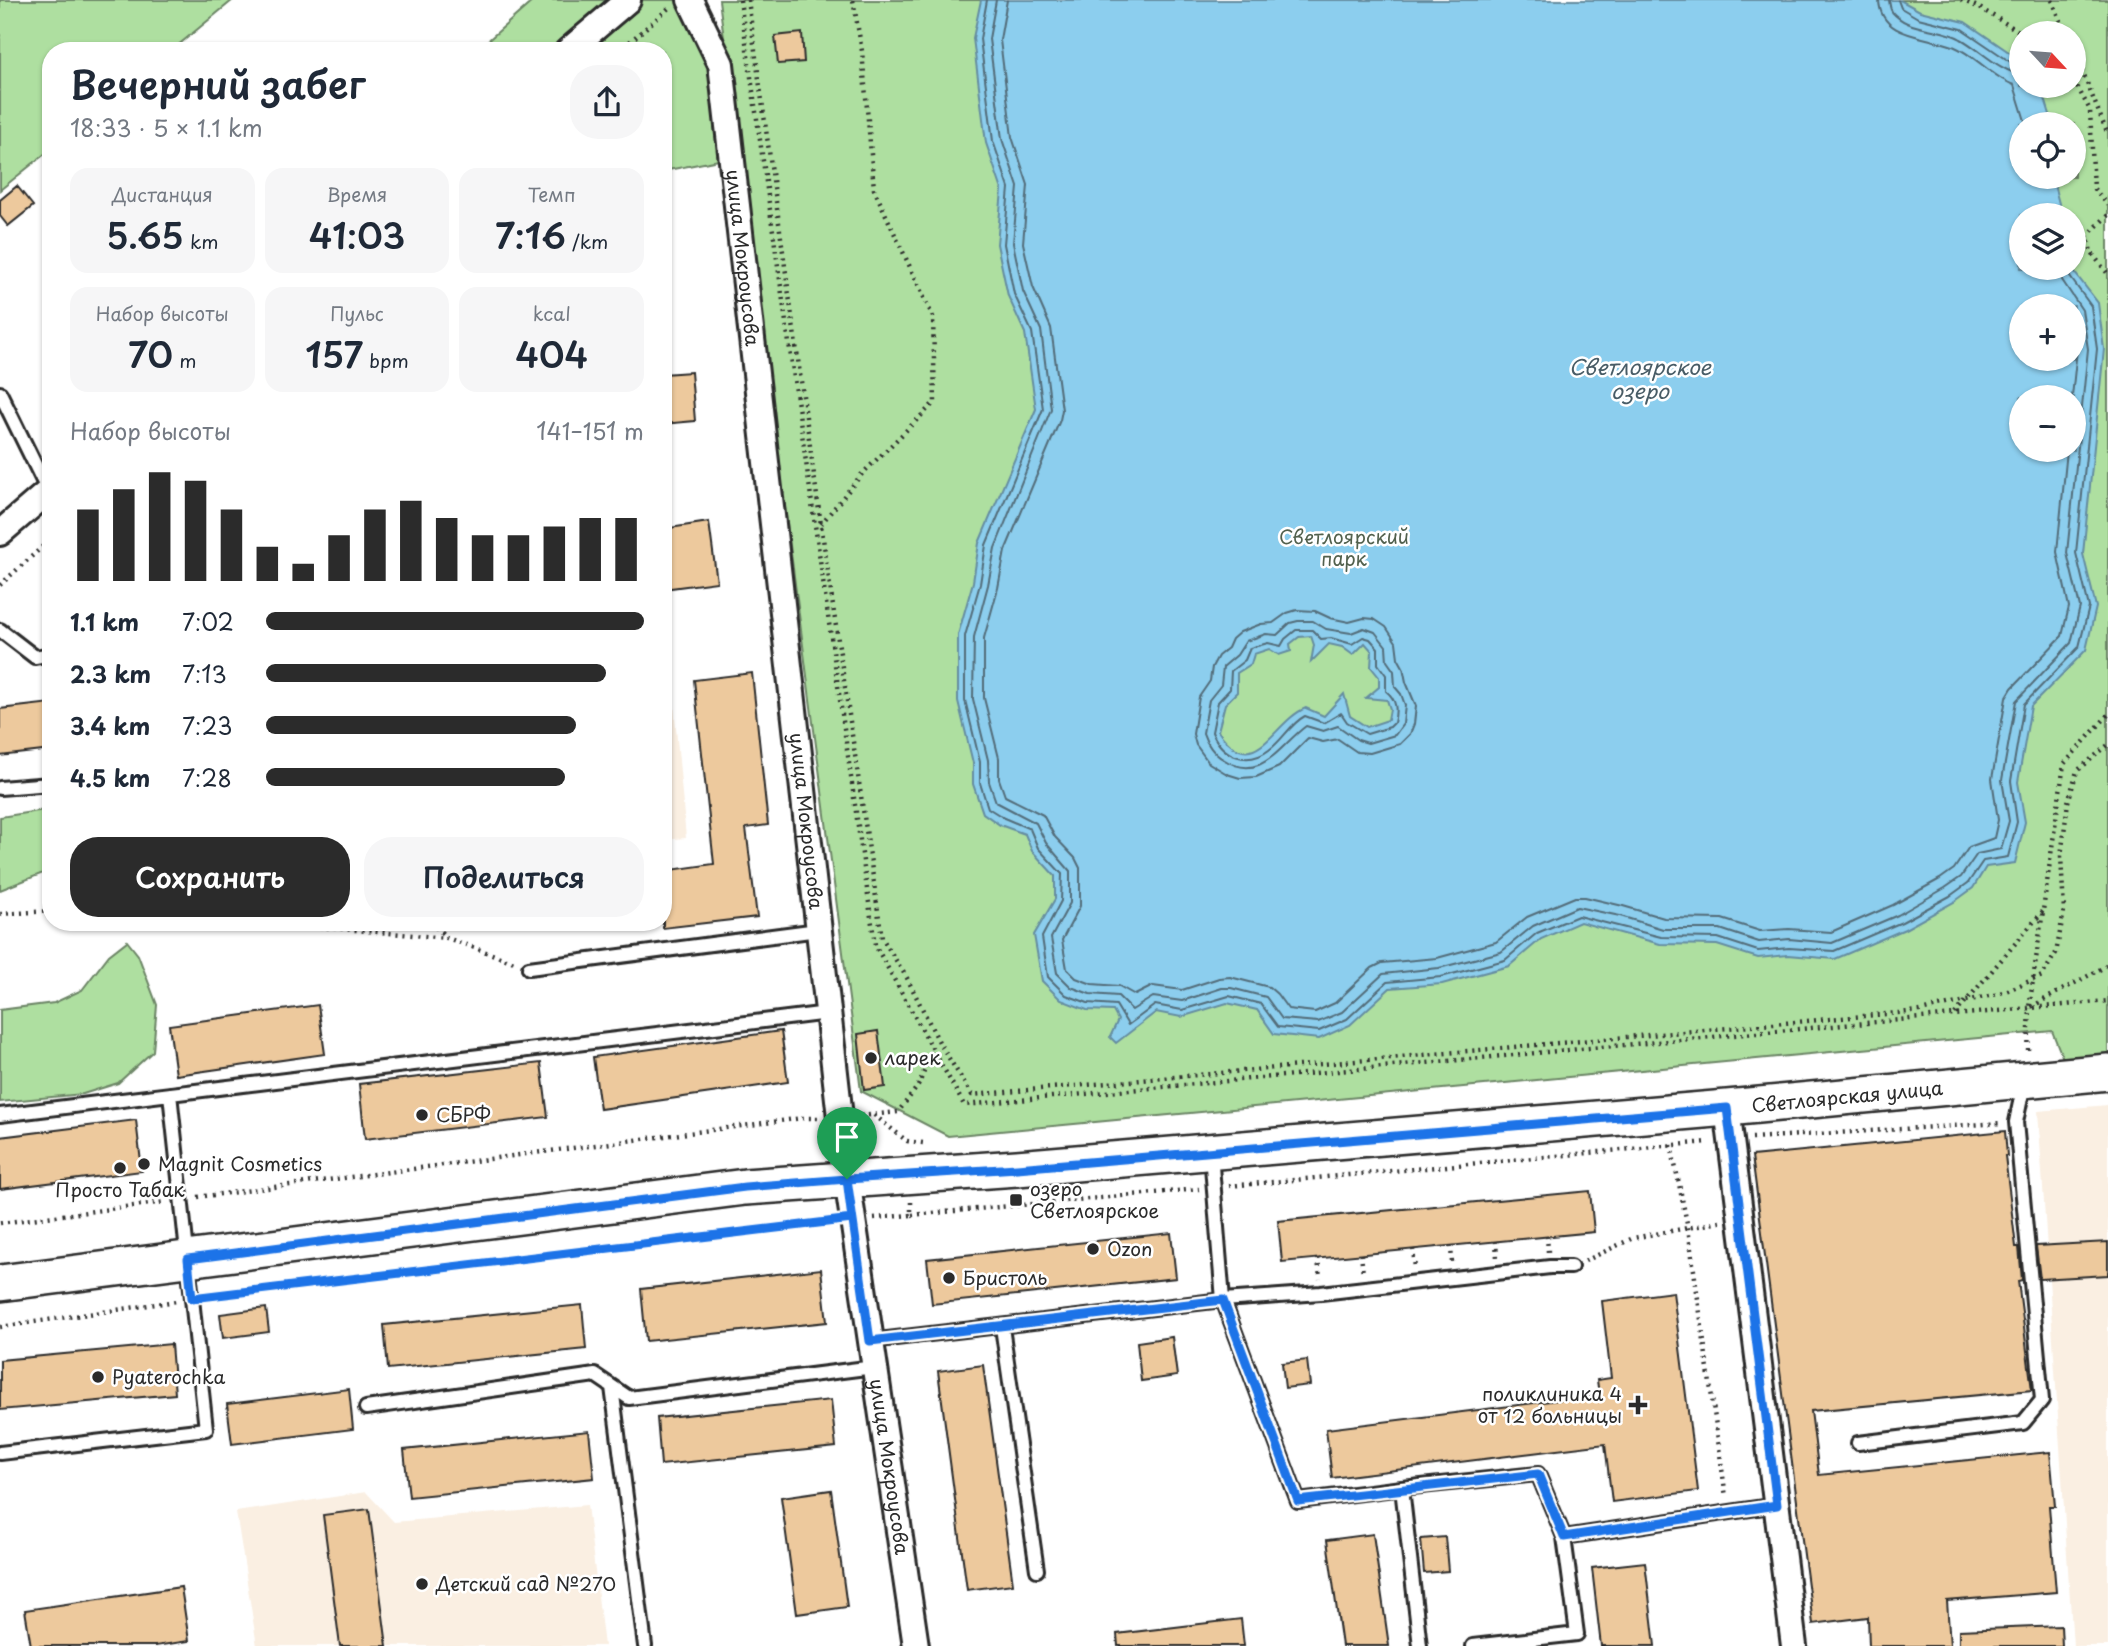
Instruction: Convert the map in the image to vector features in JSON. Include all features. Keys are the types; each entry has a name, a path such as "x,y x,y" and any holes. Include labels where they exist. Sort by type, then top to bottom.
{"main road":[{"name":"Светлоярская улица","path":"0,1283 745,1187 847,1179 909,1158 1210,1151 1729,1124 2027,1067 2108,1072"}],"street":[{"path":"579,42 628,0"},
{"name":"улица Мокроусова","path":"690,0 721,64 847,1179 916,1646"},
{"path":"0,533 42,497"},
{"path":"1729,1124 1794,1646"}],"lane":[{"path":"0,393 42,474"},
{"path":"0,630 35,657 42,656"},
{"path":"0,788 42,785"},
{"path":"529,968 818,930"},
{"path":"0,1115 828,1013"},
{"path":"1858,1443 2023,1423 2042,1400 2016,1122 2027,1067"},
{"path":"0,1453 206,1429 170,1094"},
{"path":"1210,1151 1223,1300 1298,1501 1538,1474 1564,1537 1577,1634 1474,1646"},
{"path":"870,1341 1223,1300 1321,1293 1550,1267 1572,1267"},
{"path":"1002,1326 1037,1570"},
{"path":"366,1408 594,1375 629,1398 874,1367"},
{"path":"612,1387 645,1646"},
{"path":"1402,1488 1420,1646"},
{"path":"1564,1537 1777,1505"}],"path":[{"path":"630,42 679,0"},
{"path":"740,0 875,945 964,1105 2108,1001"},
{"path":"748,0 882,938 907,978 940,1044 972,1095 1920,1011 1997,994 2042,976 2056,953 2064,911 2063,842 2068,802 2077,771 2108,745"},
{"path":"821,525 862,474 935,402 933,317 874,189 862,51 853,0"},
{"path":"1961,0 2009,25"},
{"path":"2052,0 2061,21"},
{"path":"2086,81 2108,135"},
{"path":"2083,98 2090,110 2094,189 2108,205"},
{"path":"2108,215 2087,236 2091,252 2108,274"},
{"path":"0,585 42,547"},
{"path":"2027,1067 2033,980 2064,764 2108,715"},
{"path":"1954,1015 2043,910"},
{"path":"0,914 42,912"},
{"path":"367,931 447,938 529,968"},
{"path":"440,931 447,938"},
{"path":"2030,1008 2108,965"},
{"path":"0,1223 803,1118 840,1119 898,1112 918,1086 934,1048"},
{"path":"0,1326 192,1298 852,1219 1671,1145 1729,1124 2016,1122"},
{"path":"1671,1145 1688,1228 1728,1512"},
{"path":"909,1158 911,1215"},
{"path":"1572,1267 1633,1238 1741,1218"}],"shaded area":[{"path":"672,683 686,838 672,839"},
{"path":"2108,1105 2108,1646 2073,1646 2038,1111"},
{"name":"Детский сад №270","path":"366,1492 394,1522 587,1505 604,1646 257,1646 236,1512"}],"green space":[{"path":"0,0 233,0 182,42 42,42 42,156 0,190"},
{"path":"534,0 677,0 712,66 724,159 672,169 672,42 486,42"},
{"name":"Светлоярское озеро","path":"719,0 2108,0 2108,1061 2066,1066 2052,1031 948,1136 861,1091"},
{"path":"42,810 42,873 0,890 0,817"},
{"path":"127,941 138,955 157,1005 153,1051 118,1083 83,1094 0,1102 0,1010 54,1003 82,990 109,955"}],"water":[{"name":"Светлоярское озеро","path":"981,0 1900,0 1920,11 1965,22 2009,52 2009,98 2045,98 2049,112 2009,112 2009,189 2055,189 2059,203 2009,203 2009,280 2080,280 2098,303 2104,349 2083,554 2096,607 2086,650 2031,706 2018,782 2025,822 2015,863 1986,867 1973,888 1954,902 1905,929 1835,959 1788,955 1758,958 1717,945 1660,944 1580,922 1541,939 1509,966 1442,984 1390,988 1350,1025 1319,1039 1274,1034 1257,1010 1227,1003 1181,1017 1156,1012 1116,1043 1110,1037 1118,1020 1113,1011 1087,1010 1061,1000 1042,981 1034,935 1055,899 1055,876 1032,851 1025,834 1000,825 983,813 973,784 973,763 958,701 958,635 973,582 979,543 1036,409 1025,333 1008,296 997,244 1002,190 986,143 973,38","holes":["1311,636 1314,645 1311,662 1329,644 1342,647 1353,655 1365,643 1372,651 1371,667 1379,677 1379,687 1366,698 1387,700 1390,709 1388,720 1367,727 1350,716 1344,694 1324,716 1306,708 1294,715 1264,744 1253,750 1243,751 1231,745 1218,731 1225,704 1237,692 1237,673 1251,664 1254,654 1269,649 1279,655 1291,651 1290,644 1299,637"]}],"building":[{"path":"802,33 804,62 778,64 775,36"},
{"path":"17,186 33,206 8,226 0,216 0,200"},
{"path":"691,372 695,421 672,423 672,373"},
{"path":"709,522 717,582 672,588 672,528"},
{"path":"752,673 768,825 746,828 757,917 672,927 672,870 714,864 694,680"},
{"path":"42,704 42,751 0,756 0,709"},
{"path":"318,1005 325,1054 176,1075 169,1025"},
{"path":"781,1031 788,1082 600,1109 593,1057"},
{"path":"878,1031 885,1087 864,1090 858,1034"},
{"path":"541,1063 548,1117 365,1139 359,1084"},
{"path":"136,1120 142,1171 0,1189 0,1137"},
{"path":"2005,1131 2005,1156 2022,1280 2018,1281 2032,1390 1811,1411 1819,1475 2050,1452 2055,1506 2049,1506 2056,1592 1947,1601 1950,1646 1869,1646 1868,1617 1813,1624 1752,1156"},
{"path":"1590,1191 1594,1232 1282,1262 1278,1221"},
{"path":"1171,1233 1176,1278 932,1304 927,1259"},
{"path":"2108,1242 2108,1275 2040,1279 2036,1246"},
{"path":"821,1269 827,1322 646,1341 641,1289"},
{"path":"1673,1292 1698,1491 1612,1502 1605,1444 1332,1478 1326,1429 1599,1395 1597,1380 1611,1378 1602,1301"},
{"path":"582,1305 586,1349 388,1369 384,1325"},
{"path":"266,1308 269,1332 223,1338 220,1314"},
{"path":"1172,1337 1177,1376 1141,1381 1137,1342"},
{"path":"171,1344 175,1394 0,1410 0,1360"},
{"path":"1307,1360 1310,1385 1285,1388 1282,1363"},
{"path":"983,1365 1013,1584 967,1590 938,1371"},
{"path":"349,1389 353,1429 232,1444 227,1404"},
{"path":"831,1400 836,1447 661,1465 657,1418"},
{"path":"589,1431 594,1478 409,1497 404,1450"},
{"path":"831,1490 847,1607 797,1614 781,1497"},
{"path":"369,1509 387,1646 340,1646 323,1515"},
{"path":"1373,1534 1389,1646 1342,1646 1327,1540"},
{"path":"1445,1537 1448,1571 1424,1573 1421,1539"},
{"path":"1645,1562 1655,1646 1601,1646 1592,1568"},
{"path":"181,1587 189,1641 155,1646 31,1646 25,1610"},
{"path":"1241,1619 1244,1646 1118,1646 1117,1634"},
{"path":"2061,1626 2062,1646 1959,1646 1959,1630"}],"place":[{"name":"ларек","path":"871,1058"},
{"name":"СБРФ","path":"422,1115"},
{"name":"Magnit Cosmetics","path":"144,1164"},
{"name":"Просто Табак","path":"120,1168"},
{"name":"озеро Светлоярское","path":"1016,1200"},
{"name":"Ozon","path":"1093,1249"},
{"name":"Бристоль","path":"949,1278"},
{"name":"Pyaterochka","path":"98,1377"},
{"name":"поликлиника 4 от 12 больницы","path":"1638,1405"},
{"name":"Детский сад №270","path":"422,1584"}],"route":[{"path":"847,1179 852,1219 192,1298 188,1259 745,1187 847,1179 870,1341 1223,1300 1298,1501 1538,1474 1564,1537 1777,1505 1727,1108 1017,1168 847,1179"}],"park label":[{"name":"Светлоярский парк","path":"1344,548"}]}
